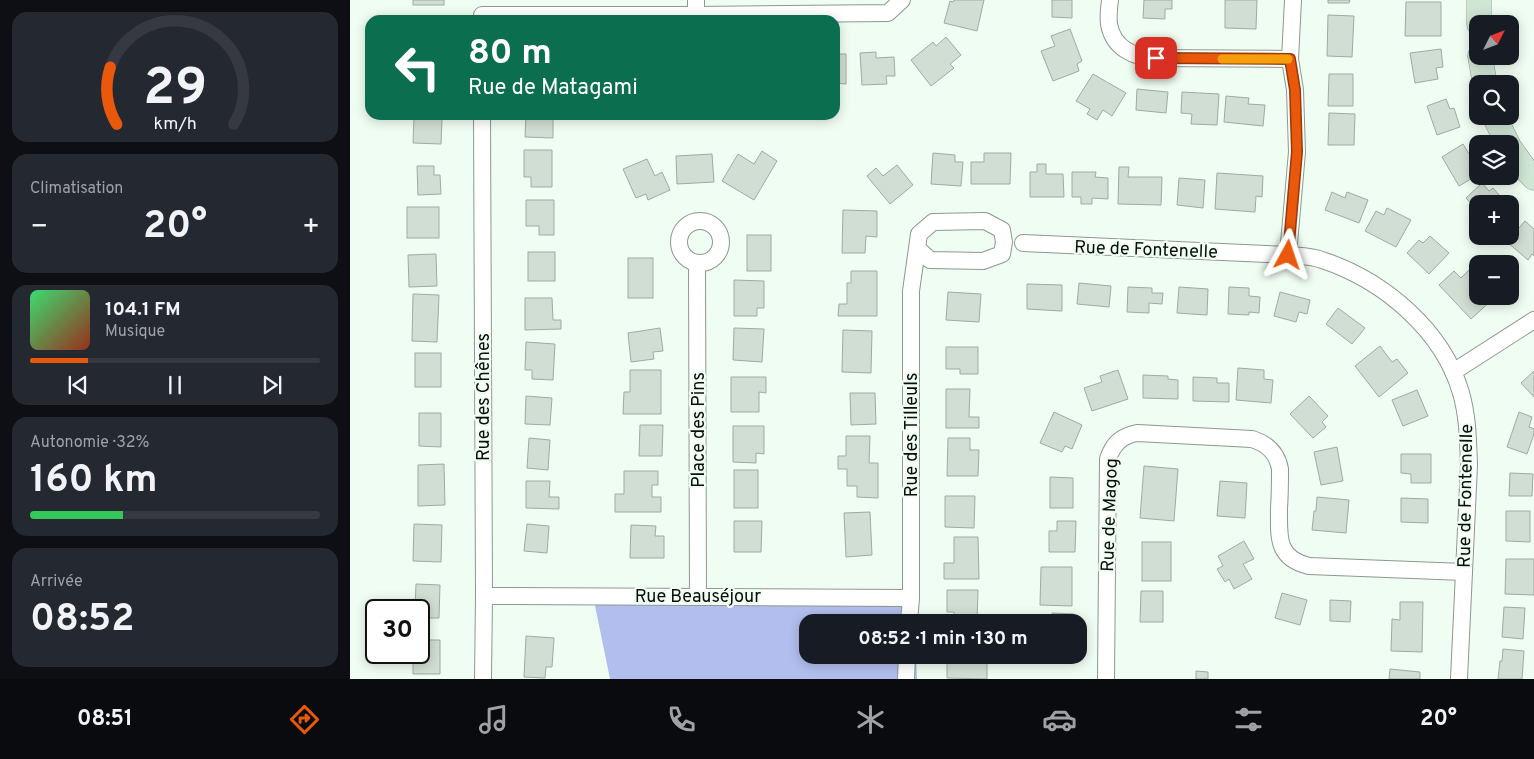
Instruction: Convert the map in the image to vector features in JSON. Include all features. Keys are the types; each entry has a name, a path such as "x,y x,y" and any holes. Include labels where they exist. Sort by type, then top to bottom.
{"street":[{"path":"482,12 696,8 888,12 902,0"},
{"path":"1110,0 1109,23 1113,38 1122,48 1137,56 1156,58 1290,59"},
{"path":"1288,255 1297,152 1295,90 1290,59 1293,0"},
{"path":"1479,0 1479,15"},
{"name":"Rue des Chênes","path":"482,120 483,679"},
{"path":"1519,161 1534,178"},
{"name":"Rue des Tilleuls","path":"910,614 911,291 919,234 933,222 984,221 1002,230 1004,242 1002,254 983,261 930,260 918,249"},
{"name":"Rue de Fontenelle","path":"1023,243 1288,255 1320,259 1348,270 1376,286 1393,298 1424,328 1453,372 1466,412 1469,465 1459,679"},
{"name":"Place des Pins","path":"697,263 698,596"},
{"path":"1453,372 1534,320"},
{"name":"Rue de Magog","path":"1106,679 1108,459 1116,443 1129,435 1137,433 1252,439 1267,445 1277,457 1280,469 1280,540 1287,555 1294,562 1310,566 1464,572"},
{"name":"Rue Beauséjour","path":"484,596 911,598"},
{"path":"906,679 907,664"}],"shaded area":[{"path":"593,596 911,598 912,614 799,614 799,664 916,664 917,679 610,679"}],"building":[{"path":"413,0 444,0 444,5 413,5"},
{"path":"954,0 984,0 977,31 944,23 950,1 953,2"},
{"path":"1052,0 1072,0 1072,18 1052,17"},
{"path":"1144,0 1172,0 1172,9 1165,9 1165,19 1143,18"},
{"path":"1225,0 1257,0 1256,29 1225,28"},
{"path":"1328,0 1350,0 1349,3 1328,3"},
{"path":"1406,2 1441,2 1441,36 1405,36"},
{"path":"1328,15 1354,16 1352,57 1327,56"},
{"path":"1070,29 1082,61 1077,64 1079,71 1053,81 1041,51 1055,46 1051,36"},
{"path":"946,37 961,55 950,64 954,68 931,86 911,60 933,42 936,46"},
{"path":"1441,49 1443,67 1436,68 1438,79 1415,83 1410,53"},
{"path":"876,52 876,58 894,57 895,76 886,76 887,84 862,85 860,53"},
{"path":"840,54 846,54 846,84 840,83"},
{"path":"1093,74 1126,93 1112,116 1103,110 1097,120 1087,114 1090,109 1076,101"},
{"path":"1329,74 1353,74 1353,106 1328,106"},
{"path":"1137,89 1168,92 1166,113 1136,110"},
{"path":"1182,92 1219,94 1217,125 1191,124 1192,114 1181,113"},
{"path":"1226,96 1249,98 1248,104 1265,105 1263,126 1224,122"},
{"path":"1446,99 1450,109 1454,108 1460,127 1437,135 1427,106"},
{"path":"1329,113 1355,114 1354,145 1328,145"},
{"path":"414,120 442,120 441,144 413,143"},
{"path":"526,120 553,120 553,138 525,137"},
{"path":"1463,144 1469,154 1469,180 1459,186 1442,157"},
{"path":"524,150 552,150 552,187 531,187 531,177 524,177"},
{"path":"762,151 777,161 754,200 722,181 738,154 754,164"},
{"path":"933,153 955,155 955,162 963,162 961,186 931,184"},
{"path":"984,153 1011,153 1010,184 971,184 971,162 984,162"},
{"path":"712,154 714,182 677,184 676,156"},
{"path":"647,159 655,176 662,172 670,190 648,200 646,194 636,198 623,169"},
{"path":"1037,164 1046,164 1046,174 1063,174 1064,197 1030,197 1030,172 1037,172"},
{"path":"897,165 913,185 890,204 867,176 876,168 883,176"},
{"path":"417,166 434,166 434,175 440,175 441,194 418,195"},
{"path":"1119,167 1129,167 1128,177 1162,177 1161,205 1118,204"},
{"path":"1072,172 1096,172 1095,177 1108,178 1108,199 1092,198 1092,204 1081,204 1081,197 1072,197"},
{"path":"1217,173 1263,176 1262,197 1256,196 1255,212 1215,209"},
{"path":"1179,178 1205,180 1203,208 1177,205"},
{"path":"1480,185 1484,185 1489,191 1493,188 1499,195 1469,195"},
{"path":"1332,192 1345,198 1347,192 1368,200 1359,223 1325,210"},
{"path":"526,200 554,200 554,235 539,235 539,226 526,226"},
{"path":"407,207 439,207 439,238 407,238"},
{"path":"1387,208 1411,220 1396,247 1365,231 1376,211 1384,215"},
{"path":"843,210 877,211 877,237 866,236 865,253 842,253"},
{"path":"1525,221 1534,229 1534,256 1532,254 1528,260 1510,245 1519,245 1519,228"},
{"path":"747,235 771,235 771,271 747,271"},
{"path":"1430,236 1449,253 1429,274 1407,253 1419,240 1423,243"},
{"path":"528,252 555,252 555,281 528,281"},
{"path":"436,254 437,286 409,287 408,255"},
{"path":"628,258 653,258 653,298 628,298"},
{"path":"1469,270 1469,305 1486,305 1471,319 1439,285 1454,271 1461,278"},
{"path":"851,271 877,271 877,316 838,316 839,304 847,304 847,283 851,283"},
{"path":"734,280 764,281 764,308 757,308 757,316 734,316"},
{"path":"1079,283 1111,286 1109,307 1077,304"},
{"path":"1027,284 1062,285 1062,311 1027,309"},
{"path":"1128,287 1152,288 1152,293 1163,293 1162,304 1149,303 1149,313 1127,312"},
{"path":"1179,287 1208,289 1207,315 1177,313"},
{"path":"1229,287 1249,288 1249,296 1260,297 1259,313 1249,312 1249,315 1228,314"},
{"path":"948,292 981,294 979,322 946,320"},
{"path":"1280,292 1310,300 1307,314 1299,312 1296,322 1274,316"},
{"path":"413,294 439,295 437,342 412,341"},
{"path":"525,298 552,298 553,320 561,320 561,329 525,330"},
{"path":"1338,308 1365,328 1352,344 1326,324"},
{"path":"660,328 663,351 653,352 654,359 631,362 628,333"},
{"path":"734,328 764,329 762,362 733,360"},
{"path":"843,330 872,331 871,373 842,372"},
{"path":"526,342 555,344 553,380 532,379 532,370 525,370"},
{"path":"1380,346 1392,362 1397,359 1408,373 1379,397 1355,366"},
{"path":"946,347 978,347 978,374 960,374 960,369 946,369"},
{"path":"415,353 441,353 441,387 415,387"},
{"path":"1238,368 1264,370 1264,379 1273,380 1271,403 1236,400"},
{"path":"630,370 661,370 661,414 623,414 624,392 630,392"},
{"path":"1118,370 1128,399 1092,411 1084,388 1102,382 1100,376"},
{"path":"1534,371 1534,397 1521,383"},
{"path":"1143,375 1168,376 1168,379 1178,380 1178,399 1143,398"},
{"path":"731,377 766,377 766,393 759,392 759,412 731,412"},
{"path":"1193,377 1217,378 1217,383 1229,383 1229,402 1193,401"},
{"path":"946,389 970,389 969,417 979,417 979,428 946,428"},
{"path":"1417,390 1428,416 1403,426 1392,400"},
{"path":"850,393 875,393 876,424 851,425"},
{"path":"526,396 552,398 550,425 525,424"},
{"path":"1309,396 1328,416 1322,422 1326,427 1313,438 1290,414"},
{"path":"1054,412 1082,425 1072,449 1065,446 1062,452 1040,443"},
{"path":"1519,412 1532,417 1529,427 1534,429 1534,434 1527,454 1507,447"},
{"path":"419,413 441,413 441,447 419,446"},
{"path":"640,425 663,425 662,456 639,456"},
{"path":"733,426 764,426 764,454 756,453 756,463 733,462"},
{"path":"846,436 870,436 869,463 878,463 878,498 857,497 857,486 847,486 847,469 838,469 838,456 846,456"},
{"path":"529,438 550,440 548,470 527,468"},
{"path":"948,438 970,438 970,450 979,450 978,476 947,476"},
{"path":"1337,447 1343,481 1321,485 1314,452"},
{"path":"1401,454 1431,454 1431,483 1411,483 1411,474 1401,473"},
{"path":"444,464 445,505 418,506 418,465"},
{"path":"1144,466 1178,469 1174,521 1140,518"},
{"path":"734,470 758,470 758,508 734,508"},
{"path":"624,471 658,471 658,485 652,485 652,497 661,497 661,512 615,512 615,494 624,494"},
{"path":"1510,473 1533,474 1532,496 1509,496"},
{"path":"1050,477 1073,478 1073,508 1050,508"},
{"path":"526,481 550,481 549,497 559,497 559,509 526,508"},
{"path":"1220,481 1247,483 1245,518 1217,516"},
{"path":"945,496 975,496 974,528 945,527"},
{"path":"1317,497 1349,500 1346,533 1312,530"},
{"path":"1401,498 1428,499 1428,523 1401,522"},
{"path":"1506,511 1530,511 1530,542 1506,541"},
{"path":"870,512 872,555 846,557 844,513"},
{"path":"734,521 762,521 761,552 734,552"},
{"path":"1057,521 1076,521 1075,552 1049,552 1049,531 1057,531"},
{"path":"414,524 442,525 441,562 413,561"},
{"path":"527,524 549,526 547,553 524,551"},
{"path":"631,525 656,526 655,536 664,536 664,558 630,558"},
{"path":"954,537 978,537 979,579 944,579 944,563 954,563"},
{"path":"1244,541 1254,559 1243,564 1252,579 1234,589 1229,579 1225,582 1217,569 1223,566 1218,556"},
{"path":"1142,542 1171,542 1171,581 1142,581"},
{"path":"1506,559 1534,559 1534,595 1505,594"},
{"path":"1041,567 1072,567 1072,606 1040,605"},
{"path":"416,584 440,585 439,618 430,618 430,599 415,599"},
{"path":"947,590 978,590 977,614 954,614 954,612 947,612"},
{"path":"1141,591 1163,591 1163,622 1140,622"},
{"path":"1282,593 1307,600 1300,625 1275,618"},
{"path":"1330,600 1351,601 1350,622 1330,621"},
{"path":"1400,602 1423,602 1422,652 1391,651 1392,619 1400,620"},
{"path":"1504,607 1525,608 1523,639 1502,637"},
{"path":"526,636 554,638 552,667 546,667 545,678 524,677"},
{"path":"430,640 440,640 440,674 413,674 413,664 430,664"},
{"path":"1503,649 1524,651 1522,679 1498,679"},
{"path":"947,664 987,664 987,679 947,678"},
{"path":"1390,669 1420,672 1420,679 1389,679"},
{"path":"1196,671 1208,672 1208,679 1196,679"}],"slow traffic":[{"path":"1222,59 1288,59"}],"route":[{"path":"1156,58 1290,59 1295,90 1297,152 1288,255"}]}
